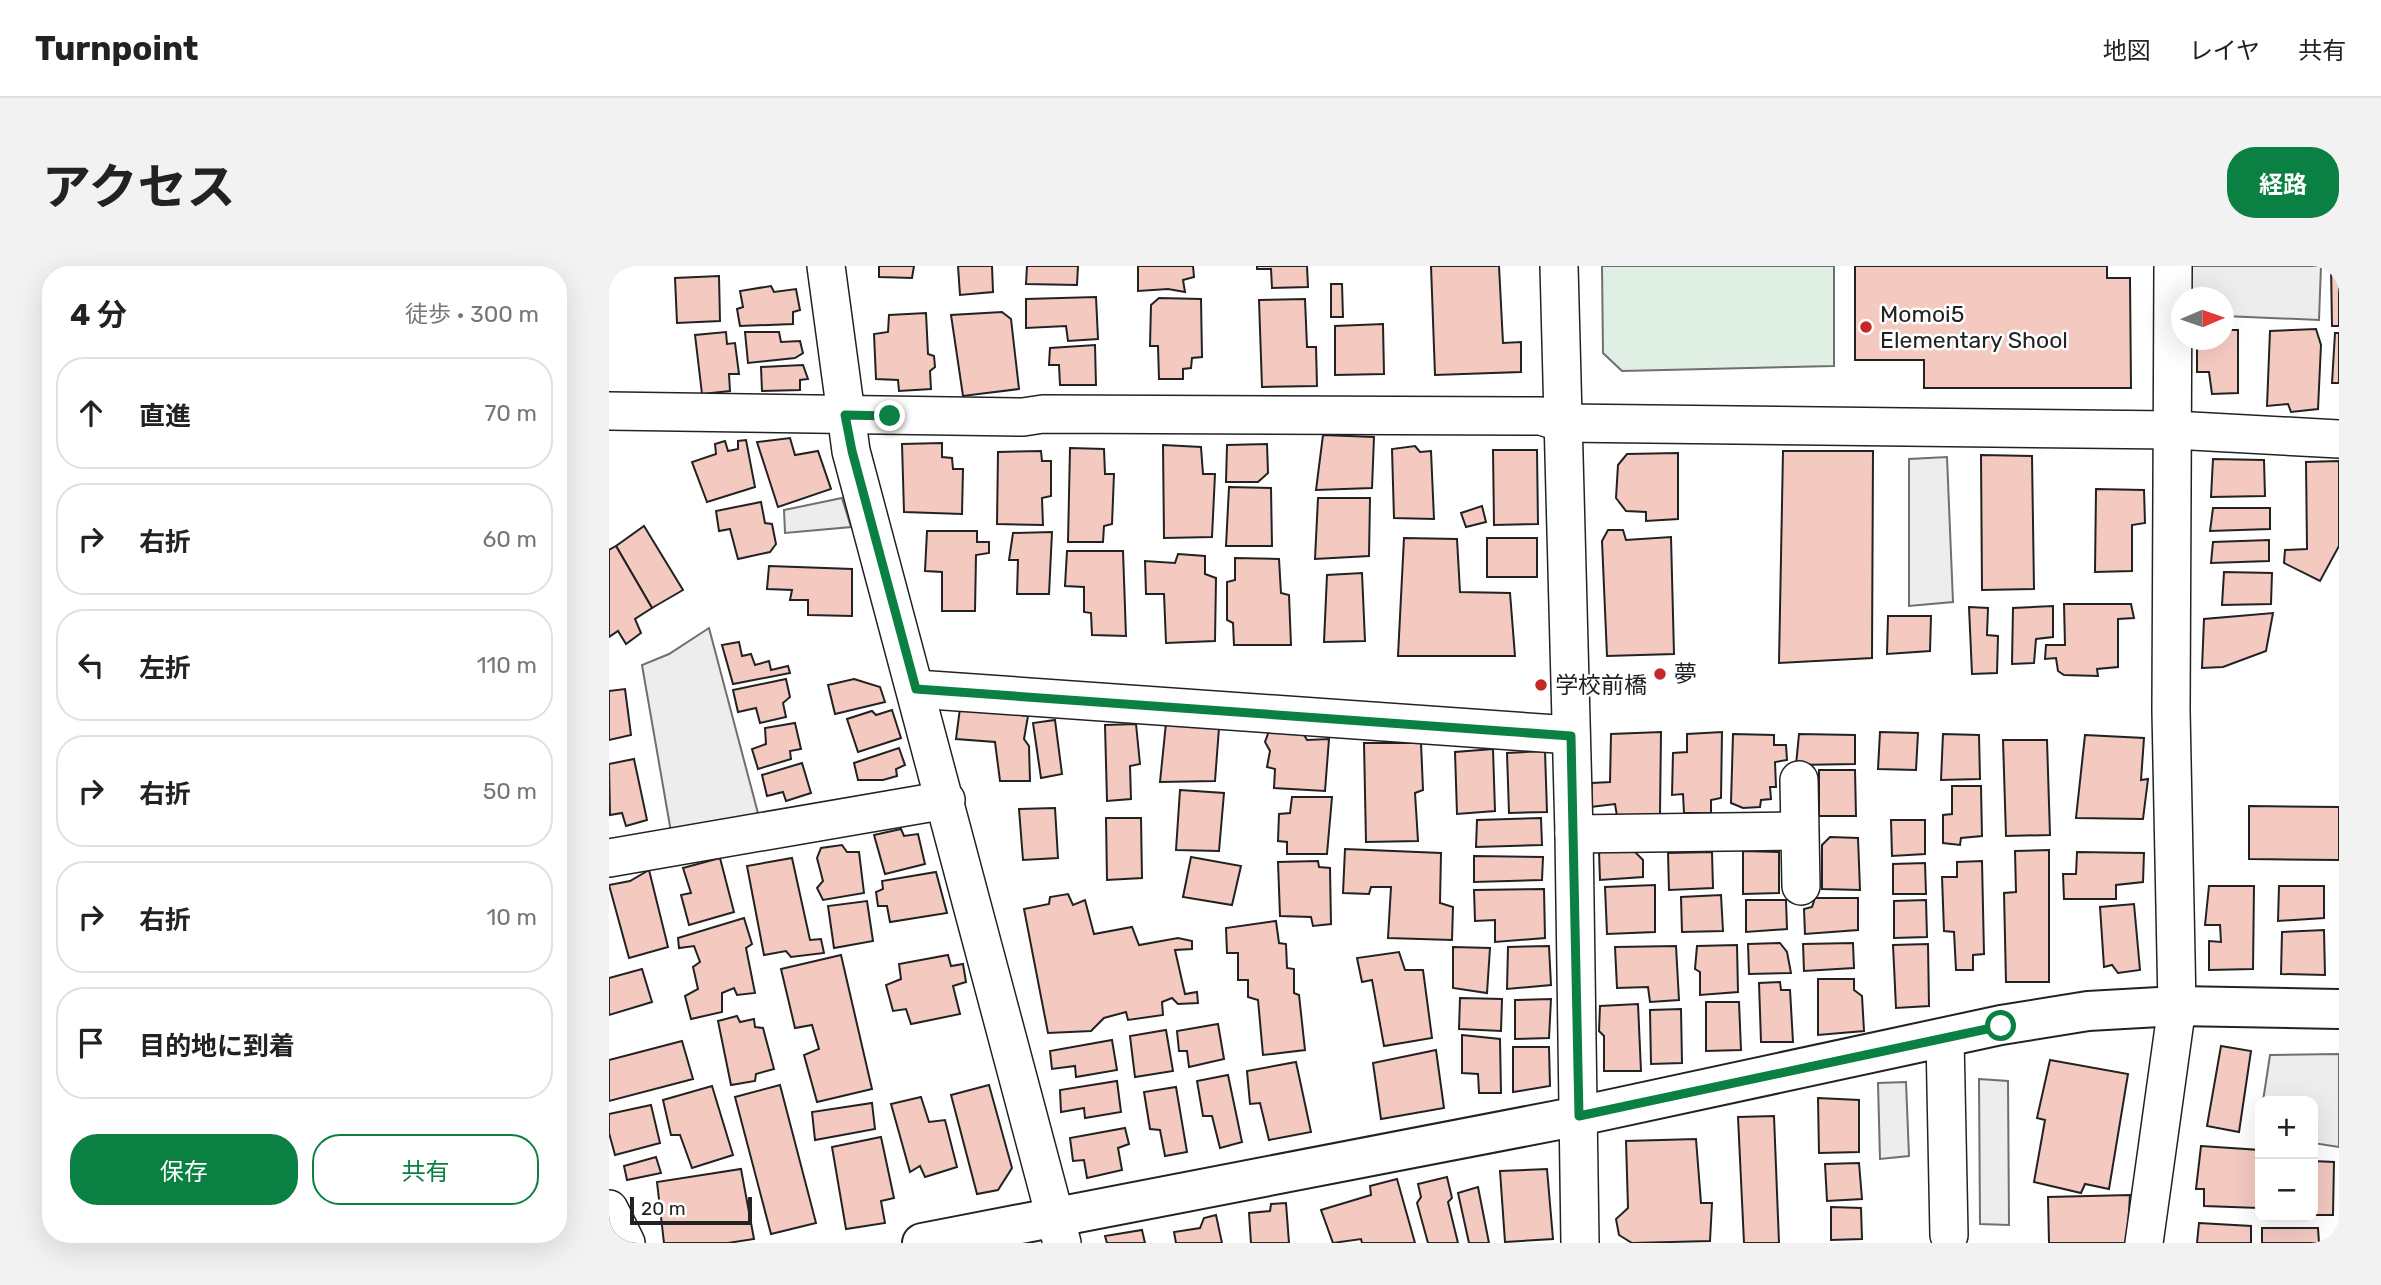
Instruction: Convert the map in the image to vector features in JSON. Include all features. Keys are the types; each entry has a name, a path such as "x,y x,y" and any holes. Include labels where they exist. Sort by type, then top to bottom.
{"street":[{"path":"825,266 852,451 1058,1230"},
{"path":"1559,266 1574,834 1580,1243"},
{"path":"2144,1243 2178,1006 2171,711 2173,266"},
{"path":"609,411 845,415 1528,416 1563,422 2173,430 2339,439"},
{"path":"916,689 1571,736"},
{"path":"1799,780 1801,886"},
{"path":"609,858 946,800"},
{"path":"1574,834 1799,831"},
{"path":"922,1243 1058,1230 1945,1038 2088,1011 2178,1006 2339,1009"},
{"path":"1945,1038 1949,1235"},
{"path":"609,1209 625,1243"}],"green space":[{"path":"1602,266 1834,266 1834,366 1622,371 1603,353"}],"shaded area":[{"path":"2188,266 2321,266 2319,320 2234,316 2234,287 2189,287"},
{"path":"1947,457 1953,602 1909,606 1909,459"},
{"path":"842,498 851,527 785,533 784,510"},
{"path":"709,628 759,817 671,832 642,665 669,654"},
{"path":"2339,1054 2339,1147 2318,1144 2318,1096 2264,1096 2270,1055"},
{"path":"1979,1079 2008,1081 2009,1225 1980,1224"},
{"path":"1906,1082 1909,1156 1880,1159 1878,1083"}],"building":[{"path":"879,266 914,266 912,278 879,277"},
{"path":"958,266 992,266 993,292 960,295"},
{"path":"1027,266 1078,266 1077,285 1026,284"},
{"path":"1138,266 1193,266 1194,277 1183,280 1185,292 1168,289 1138,291"},
{"path":"1257,266 1307,266 1308,287 1272,288 1271,269 1257,269"},
{"path":"1431,266 1499,266 1503,343 1521,342 1521,372 1435,375"},
{"path":"1855,266 2107,266 2107,278 2130,278 2131,388 1924,388 1924,360 1855,360"},
{"path":"2331,266 2339,266 2339,326 2332,326"},
{"path":"719,276 720,321 677,323 675,278"},
{"path":"1331,284 1342,284 1343,317 1331,317"},
{"path":"771,286 774,292 796,289 800,310 793,312 793,324 740,326 737,309 743,307 740,291"},
{"path":"1096,297 1098,339 1068,341 1066,326 1026,328 1026,299"},
{"path":"1159,298 1201,299 1202,357 1192,358 1191,368 1183,369 1183,379 1159,379 1158,346 1150,346 1151,305"},
{"path":"1305,299 1307,347 1316,347 1317,386 1262,387 1259,300"},
{"path":"1002,312 1011,319 1019,389 963,396 951,315"},
{"path":"926,313 928,354 934,356 935,367 930,371 931,389 899,391 898,380 876,379 874,334 888,332 889,315"},
{"path":"1383,324 1384,374 1335,375 1335,326"},
{"path":"2316,329 2321,345 2318,409 2291,412 2288,404 2267,406 2270,331"},
{"path":"2234,330 2238,330 2238,393 2212,394 2209,372 2197,372 2197,350 2234,350"},
{"path":"726,332 727,344 735,343 739,374 729,374 730,391 702,394 695,335"},
{"path":"745,332 779,332 781,342 800,341 803,353 795,358 748,363"},
{"path":"2335,333 2339,333 2339,383 2332,383"},
{"path":"1095,345 1096,385 1060,385 1059,365 1049,365 1050,348"},
{"path":"803,365 808,379 800,380 800,390 762,391 761,367"},
{"path":"1323,435 1374,437 1372,488 1316,490"},
{"path":"790,438 795,455 818,451 831,489 778,507 757,442"},
{"path":"746,440 755,487 707,502 692,462 716,454 715,444 725,441 728,451 738,449 738,441"},
{"path":"942,443 942,457 952,458 953,469 963,469 962,514 904,512 902,444"},
{"path":"1267,444 1268,473 1258,482 1226,482 1227,445"},
{"path":"1163,445 1201,447 1203,474 1215,474 1212,537 1164,538"},
{"path":"1415,446 1420,452 1431,451 1434,519 1394,518 1392,449"},
{"path":"1070,448 1104,449 1105,474 1114,474 1112,524 1104,526 1103,542 1068,542"},
{"path":"1493,450 1537,450 1538,524 1494,525"},
{"path":"1041,451 1042,461 1051,461 1051,496 1042,498 1043,525 997,524 998,452"},
{"path":"1783,451 1873,451 1872,658 1779,663"},
{"path":"1678,453 1678,519 1646,521 1646,512 1626,511 1616,498 1618,465 1627,454"},
{"path":"1981,455 2032,456 2034,589 1982,590"},
{"path":"2213,459 2264,460 2265,496 2211,497"},
{"path":"2339,461 2339,546 2320,581 2284,563 2285,550 2307,549 2306,462"},
{"path":"1229,487 1271,488 1272,546 1226,546"},
{"path":"2096,489 2144,490 2145,523 2132,525 2132,571 2095,572"},
{"path":"1318,498 1370,498 1369,556 1315,559"},
{"path":"761,502 765,523 772,524 776,544 770,552 738,559 730,529 719,531 716,511"},
{"path":"1482,506 1486,522 1466,527 1461,513"},
{"path":"2213,508 2270,508 2270,529 2210,531"},
{"path":"644,526 683,590 652,608 616,546"},
{"path":"1608,530 1623,530 1626,540 1671,537 1674,654 1607,656 1602,541"},
{"path":"927,531 977,531 977,542 989,542 989,553 976,555 975,611 942,611 942,572 925,571"},
{"path":"1052,532 1049,594 1017,594 1018,560 1009,560 1013,533"},
{"path":"1404,538 1457,539 1460,592 1510,593 1515,656 1398,656"},
{"path":"1487,538 1537,538 1537,577 1487,577"},
{"path":"2269,540 2269,561 2211,563 2213,542"},
{"path":"616,546 652,608 635,619 641,633 626,644 618,631 609,637 609,550"},
{"path":"1067,551 1123,551 1126,636 1092,635 1091,613 1084,612 1084,587 1065,586"},
{"path":"1178,554 1205,556 1205,574 1216,578 1215,641 1166,643 1164,594 1146,594 1145,561 1175,563"},
{"path":"1235,558 1279,559 1281,593 1289,595 1291,645 1234,645 1233,623 1227,620 1227,582 1235,580"},
{"path":"769,566 852,569 852,616 808,615 808,600 790,600 792,590 767,589"},
{"path":"2224,572 2272,573 2271,604 2222,605"},
{"path":"1362,573 1365,641 1324,642 1327,575"},
{"path":"2064,604 2131,604 2134,618 2118,619 2118,667 2097,669 2098,676 2064,675 2058,671 2056,658 2045,659 2046,645 2065,645"},
{"path":"2053,606 2053,637 2036,639 2034,663 2012,664 2013,608"},
{"path":"1969,607 1988,608 1987,635 1998,636 1997,673 1972,674"},
{"path":"2273,613 2266,651 2223,667 2202,668 2204,619"},
{"path":"1888,616 1931,616 1930,651 1887,654"},
{"path":"739,642 742,656 751,654 755,665 769,661 771,670 788,666 790,673 733,684 722,645"},
{"path":"786,679 790,697 783,703 786,717 760,723 756,708 738,712 733,690"},
{"path":"854,679 880,687 885,702 835,714 828,685"},
{"path":"625,689 631,735 609,740 609,691"},
{"path":"960,708 1028,716 1024,739 1029,746 1030,781 1000,781 995,742 956,739"},
{"path":"892,710 901,738 858,752 847,719 872,711 876,715"},
{"path":"1055,720 1062,774 1041,778 1033,723"},
{"path":"795,723 801,749 790,751 791,759 758,769 752,749 766,744 765,728"},
{"path":"1166,723 1219,728 1215,781 1160,782"},
{"path":"1136,724 1140,764 1130,766 1131,799 1107,801 1105,725"},
{"path":"1269,731 1303,733 1307,740 1329,739 1325,791 1274,788 1275,769 1267,767 1270,751 1265,742"},
{"path":"1661,732 1660,814 1617,816 1615,804 1590,807 1592,783 1610,782 1611,734"},
{"path":"1722,732 1721,798 1711,800 1711,813 1684,813 1683,794 1672,795 1673,753 1687,752 1687,734"},
{"path":"1880,732 1918,733 1916,770 1878,769"},
{"path":"1733,734 1774,735 1774,745 1786,745 1787,760 1775,762 1776,787 1770,787 1771,799 1761,800 1760,807 1743,808 1731,803"},
{"path":"1799,734 1855,735 1855,764 1796,765"},
{"path":"1943,734 1979,735 1980,779 1941,780"},
{"path":"2085,735 2144,738 2141,780 2148,779 2143,819 2076,818"},
{"path":"2003,740 2047,740 2050,835 2006,836"},
{"path":"1364,743 1421,743 1423,790 1415,793 1418,841 1366,842"},
{"path":"899,748 905,765 896,769 897,776 883,780 858,780 854,763"},
{"path":"1493,749 1495,811 1457,814 1455,752"},
{"path":"1545,751 1547,812 1509,813 1507,753"},
{"path":"634,759 647,820 626,826 622,813 610,815 609,764"},
{"path":"802,763 811,793 786,801 783,792 767,796 762,775"},
{"path":"1819,770 1855,770 1856,816 1819,816"},
{"path":"1952,786 1981,786 1982,836 1961,838 1960,845 1943,843 1943,815 1952,814"},
{"path":"1180,790 1224,793 1219,851 1176,850"},
{"path":"1292,797 1332,797 1327,854 1287,854 1287,842 1278,841 1279,814 1290,813"},
{"path":"2249,806 2339,807 2339,860 2249,859"},
{"path":"1055,808 1058,858 1023,860 1019,809"},
{"path":"1106,818 1141,818 1142,878 1107,880"},
{"path":"1541,818 1542,845 1476,847 1477,820"},
{"path":"1891,820 1925,820 1925,854 1892,856"},
{"path":"901,829 904,836 918,834 925,864 885,874 874,835"},
{"path":"1830,837 1858,838 1860,890 1822,889 1822,845"},
{"path":"842,845 847,852 859,852 864,893 823,900 817,888 823,881 817,858 821,848"},
{"path":"1345,849 1441,853 1440,903 1453,907 1452,940 1388,938 1391,887 1371,887 1369,894 1343,893"},
{"path":"2049,850 2049,982 2006,982 2004,893 2016,892 2015,851"},
{"path":"1599,851 1635,852 1643,860 1643,877 1600,880"},
{"path":"1743,851 1779,852 1779,893 1743,894"},
{"path":"1712,852 1713,888 1669,890 1668,853"},
{"path":"2077,852 2144,853 2143,882 2116,885 2116,899 2064,899 2063,874 2076,874"},
{"path":"1474,856 1543,857 1542,880 1474,882"},
{"path":"1191,857 1241,866 1232,905 1183,897"},
{"path":"720,858 734,912 689,925 681,895 691,893 683,868"},
{"path":"792,858 810,940 821,939 824,953 791,957 786,951 764,955 747,866"},
{"path":"1318,861 1319,867 1330,868 1331,924 1313,926 1311,917 1280,916 1278,862"},
{"path":"1982,861 1984,954 1973,955 1973,970 1956,970 1954,932 1944,931 1942,877 1957,877 1957,862"},
{"path":"1925,863 1926,894 1893,894 1893,864"},
{"path":"649,870 668,947 629,958 609,885 630,881"},
{"path":"936,872 947,913 890,922 887,906 878,906 876,892 883,889 882,881"},
{"path":"1655,885 1655,932 1607,934 1605,887"},
{"path":"2209,886 2254,886 2253,969 2209,970 2209,941 2221,942 2220,925 2205,925"},
{"path":"2279,886 2324,886 2324,918 2278,921"},
{"path":"1544,889 1545,938 1495,942 1495,920 1475,921 1474,890"},
{"path":"1068,894 1073,905 1085,900 1094,934 1132,927 1139,945 1178,938 1192,941 1192,949 1175,950 1185,994 1197,992 1198,1003 1178,1004 1172,998 1162,1002 1163,1015 1128,1020 1126,1012 1104,1018 1091,1031 1048,1033 1024,909 1049,904 1050,897"},
{"path":"1721,895 1723,931 1682,932 1681,897"},
{"path":"1815,898 1858,898 1858,930 1805,934 1804,909 1812,907"},
{"path":"1746,900 1786,900 1787,929 1746,932"},
{"path":"1926,900 1927,937 1894,938 1894,901"},
{"path":"867,901 873,941 834,948 828,906"},
{"path":"2134,904 2140,970 2118,973 2112,965 2104,967 2100,907"},
{"path":"744,918 752,944 746,948 755,993 737,995 734,988 722,993 722,1012 691,1019 685,996 698,989 693,967 700,962 694,946 679,948 678,938"},
{"path":"1276,921 1279,943 1286,944 1287,968 1294,969 1294,993 1299,995 1305,1050 1263,1055 1258,1000 1248,997 1248,980 1238,980 1238,953 1227,953 1226,928"},
{"path":"2324,930 2325,975 2281,974 2282,932"},
{"path":"1780,943 1787,952 1791,973 1749,974 1748,944"},
{"path":"1853,943 1854,968 1804,971 1803,944"},
{"path":"1928,944 1929,1006 1896,1008 1893,945"},
{"path":"1737,945 1738,992 1700,995 1700,972 1695,969 1697,946"},
{"path":"1549,946 1551,985 1507,989 1508,947"},
{"path":"1676,946 1679,1000 1650,1002 1648,987 1617,988 1615,947"},
{"path":"1453,947 1490,948 1487,993 1453,988"},
{"path":"1399,952 1405,970 1423,970 1432,1038 1384,1046 1372,980 1362,982 1357,958"},
{"path":"841,955 872,1089 817,1102 804,1055 819,1049 812,1025 795,1028 781,969"},
{"path":"948,955 951,966 963,964 966,982 953,986 960,1014 911,1024 906,1009 893,1011 886,985 901,979 899,964"},
{"path":"642,969 652,1002 609,1015 609,978"},
{"path":"1818,979 1854,979 1854,990 1862,996 1864,1031 1818,1035"},
{"path":"1780,982 1781,990 1790,990 1793,1042 1761,1042 1759,983"},
{"path":"1460,998 1502,999 1501,1031 1459,1029"},
{"path":"1551,999 1549,1038 1515,1039 1515,1000"},
{"path":"1706,1002 1739,1002 1741,1050 1706,1051"},
{"path":"1638,1004 1641,1071 1604,1071 1604,1036 1599,1031 1600,1006"},
{"path":"1681,1009 1682,1063 1651,1064 1650,1010"},
{"path":"737,1016 740,1022 754,1019 755,1027 763,1028 774,1069 756,1074 755,1081 731,1085 718,1021"},
{"path":"1218,1024 1224,1059 1189,1067 1187,1051 1179,1051 1177,1031"},
{"path":"1166,1030 1173,1071 1135,1077 1130,1036"},
{"path":"1462,1035 1500,1039 1501,1093 1479,1093 1478,1074 1462,1073"},
{"path":"1112,1040 1117,1070 1076,1077 1075,1066 1052,1069 1050,1051"},
{"path":"682,1041 693,1079 609,1101 609,1060"},
{"path":"2221,1046 2251,1051 2239,1132 2207,1126"},
{"path":"1513,1047 1549,1047 1550,1086 1513,1092"},
{"path":"1436,1050 1444,1108 1381,1119 1373,1063"},
{"path":"2050,1060 2128,1074 2109,1189 2085,1184 2081,1193 2034,1182 2045,1120 2037,1118"},
{"path":"1296,1062 1311,1132 1269,1140 1260,1103 1250,1104 1247,1071"},
{"path":"1228,1075 1242,1142 1220,1148 1212,1116 1203,1116 1197,1081"},
{"path":"1117,1081 1121,1112 1085,1118 1084,1108 1061,1112 1060,1090"},
{"path":"780,1085 816,1223 771,1234 735,1097"},
{"path":"989,1085 1012,1168 998,1190 977,1194 951,1095"},
{"path":"712,1086 733,1155 692,1168 680,1135 671,1135 663,1100"},
{"path":"1176,1087 1187,1152 1165,1156 1160,1130 1150,1129 1144,1092"},
{"path":"921,1097 929,1122 945,1120 957,1167 925,1177 920,1166 910,1172 891,1104"},
{"path":"1818,1098 1859,1100 1859,1152 1819,1153"},
{"path":"872,1103 875,1129 815,1140 812,1112"},
{"path":"651,1105 660,1143 615,1155 609,1133 609,1114"},
{"path":"1774,1116 1779,1243 1744,1243 1738,1117"},
{"path":"1125,1128 1129,1144 1118,1148 1122,1170 1087,1178 1084,1160 1073,1161 1070,1138"},
{"path":"881,1137 894,1198 881,1201 885,1223 846,1229 832,1147"},
{"path":"1696,1139 1701,1203 1712,1203 1710,1241 1632,1243 1619,1235 1616,1219 1628,1208 1626,1141"},
{"path":"2201,1146 2255,1150 2255,1208 2204,1206 2204,1189 2196,1189"},
{"path":"656,1157 661,1173 627,1180 624,1166"},
{"path":"2318,1161 2334,1162 2333,1215 2318,1215"},
{"path":"1859,1163 1862,1199 1827,1201 1825,1164"},
{"path":"741,1169 754,1239 728,1243 664,1243 657,1182"},
{"path":"1547,1169 1553,1239 1505,1242 1500,1171"},
{"path":"1447,1177 1452,1198 1448,1202 1458,1243 1428,1243 1417,1203 1421,1197 1418,1184"},
{"path":"1397,1179 1415,1243 1362,1243 1361,1239 1333,1243 1321,1210 1371,1195 1370,1186"},
{"path":"1478,1187 1489,1243 1469,1243 1458,1193"},
{"path":"2130,1195 2127,1243 2049,1243 2048,1197"},
{"path":"1286,1203 1289,1243 1251,1243 1249,1213 1270,1211 1271,1204"},
{"path":"1831,1207 1861,1208 1862,1239 1831,1240"},
{"path":"1216,1215 1222,1243 1176,1243 1174,1232 1200,1228 1204,1218"},
{"path":"2199,1223 2251,1226 2251,1243 2197,1243"},
{"path":"2262,1228 2318,1228 2319,1243 2262,1243"},
{"path":"1142,1230 1145,1243 1107,1243 1105,1236"}],"place":[{"name":"Momoi5 Elementary Shool","path":"1866,327"},
{"name":"夢","path":"1660,674"},
{"name":"学校前橋","path":"1541,685"}],"route":[{"path":"890,416 845,415 852,451 916,689 1571,736 1579,1116 2001,1026"}]}
